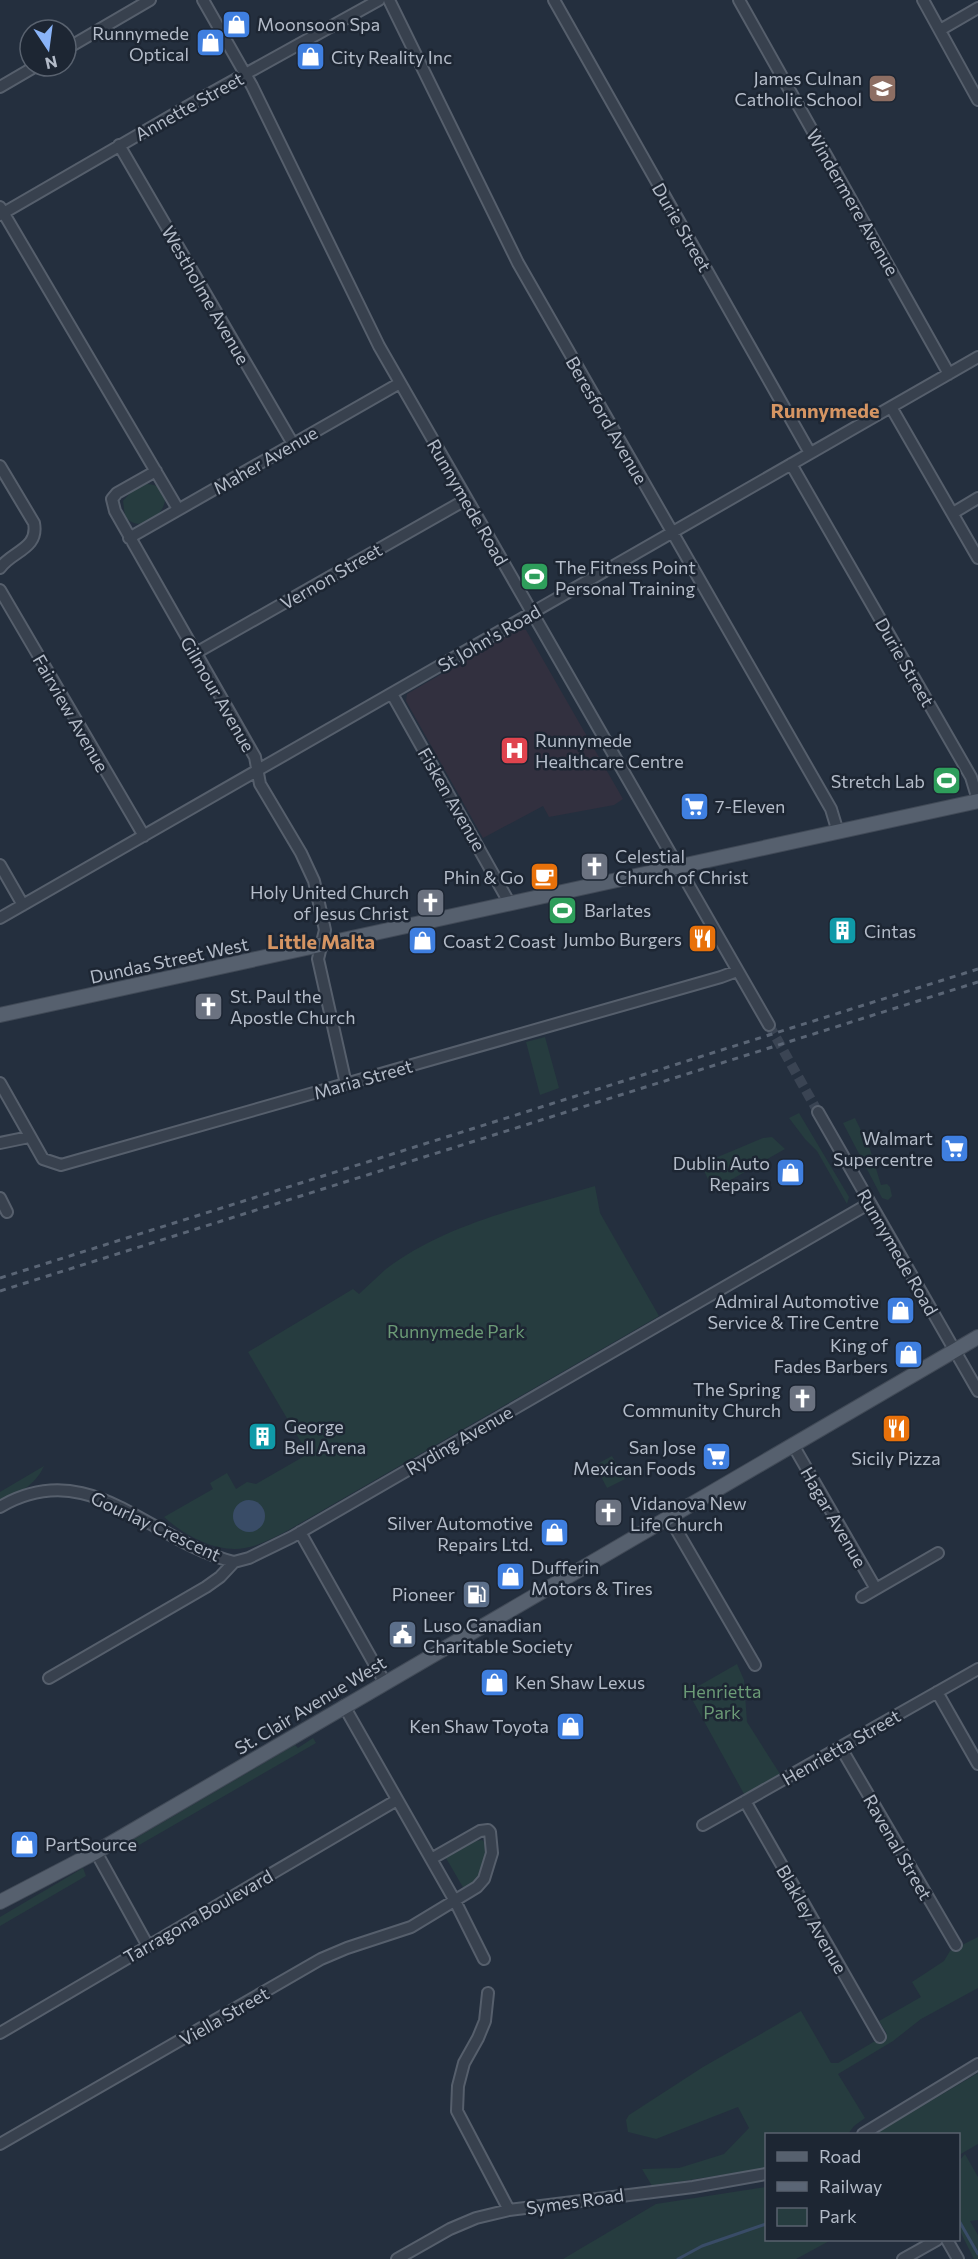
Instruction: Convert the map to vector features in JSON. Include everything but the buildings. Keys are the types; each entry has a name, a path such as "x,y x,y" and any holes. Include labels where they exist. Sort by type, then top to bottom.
{"main road":[{"name":"Dundas Street West","path":"0,1015 978,800"},
{"name":"St. Clair Avenue West","path":"0,1902 96,1851 384,1681 978,1337"}],"street":[{"path":"78,42 150,0"},
{"name":"Runnymede Road","path":"203,0 246,74 358,305 400,383 769,1025"},
{"name":"Annette Street","path":"1,211 379,0"},
{"name":"Beresford Avenue","path":"389,0 518,263 831,809 838,832"},
{"name":"Durie Street","path":"554,0 810,453"},
{"name":"Windermere Avenue","path":"739,0 949,374"},
{"path":"923,0 978,100"},
{"path":"940,30 978,8"},
{"path":"0,87 18,76"},
{"name":"Westholme Avenue","path":"120,145 293,444"},
{"path":"1,211 178,509"},
{"name":"St John's Road","path":"0,918 978,357"},
{"name":"Maher Avenue","path":"129,538 400,383"},
{"path":"891,408 978,558"},
{"name":"Durie Street","path":"791,464 971,777 978,800"},
{"path":"0,466 34,523 35,529 30,545 0,568"},
{"name":"Gilmour Avenue","path":"156,471 113,497 115,511 194,654 255,757 260,784 301,853 314,881 325,930 318,959 346,1084"},
{"path":"953,513 978,498"},
{"name":"Vernon Street","path":"194,654 467,500"},
{"name":"Fairview Avenue","path":"0,590 144,836"},
{"name":"Fisken Avenue","path":"393,694 510,904"},
{"path":"0,865 23,905"},
{"name":"Maria Street","path":"0,1083 43,1159 61,1165 736,971"},
{"name":"Runnymede Road","path":"818,1112 978,1391"},
{"path":"0,1143 29,1137"},
{"path":"0,1198 7,1212"},
{"name":"Ryding Avenue","path":"49,1678 206,1587 220,1577 234,1562 249,1558 300,1532 870,1203"},
{"name":"Hagar Avenue","path":"793,1445 876,1589"},
{"name":"Gourlay Crescent","path":"4,1505 41,1492 60,1489 82,1492 102,1498 200,1551 234,1562"},
{"path":"669,1517 755,1665"},
{"path":"300,1532 384,1681"},
{"name":"Hagar Avenue","path":"862,1597 938,1553"},
{"name":"Henrietta Street","path":"703,1825 978,1669"},
{"path":"937,1692 978,1764"},
{"path":"344,1706 455,1901 484,1959"},
{"name":"Ravenal Street","path":"841,1748 956,1945"},
{"name":"Tarragona Boulevard","path":"0,2033 397,1800"},
{"name":"Blakley Avenue","path":"745,1801 880,2037"},
{"name":"Viella Street","path":"0,2144 321,1959 346,1947 411,1927 477,1887 484,1878 492,1853 490,1832 480,1831 431,1859"},
{"path":"96,1851 148,1946"},
{"name":"Symes Road","path":"488,1993 484,2021 478,2038 464,2063 458,2086 458,2111 509,2210 693,2187 765,2174"},
{"path":"865,2133 978,2064"},
{"path":"398,2259 450,2229 476,2218 509,2210"},
{"path":"903,2259 935,2241"},
{"path":"948,2241 958,2259"}],"shaded area":[{"name":"Runnymede Healthcare Centre","path":"519,629 526,630 623,799 614,805 549,817 543,806 483,838 406,701 407,694"}],"green space":[{"path":"147,484 159,487 164,494 165,502 154,519 145,523 135,523 125,517 123,501 132,491"},
{"path":"545,1037 559,1088 540,1095 526,1042"},
{"path":"799,1113 849,1197 847,1204 817,1151 789,1118"},
{"path":"855,1118 870,1149 881,1185 887,1184 890,1187 892,1196 888,1200 882,1198 843,1123"},
{"path":"772,1137 785,1149 713,1190 701,1164 763,1138"},
{"name":"Runnymede Park","path":"595,1186 600,1213 659,1316 285,1532 260,1544 234,1549 223,1548 202,1542 182,1531 164,1517 213,1489 210,1483 227,1473 236,1489 247,1482 256,1484 308,1454 248,1352 353,1289 359,1294 386,1269 409,1253 434,1240 486,1218"},
{"path":"612,1456 625,1479 607,1488 595,1465"},
{"path":"44,1466 31,1484 0,1503 0,1492"},
{"name":"Henrietta Park","path":"737,1664 744,1680 747,1722 780,1774 744,1794 688,1692"},
{"path":"313,1738 316,1743 134,1848 131,1844 131,1841 295,1745 298,1748"},
{"path":"482,1840 488,1846 484,1865 475,1881 464,1889 446,1858"},
{"path":"83,1868 86,1876 0,1926 0,1917"},
{"path":"978,1937 978,1988 921,2019 893,2041 838,2074 865,2118 849,2133 765,2133 765,2168 652,2186 642,2169 679,2168 724,2154 749,2128 738,2107 656,2139 628,2132 626,2120 629,2115 703,2067 801,2011 831,2063 838,2063 887,2034 879,2021 921,1997 912,1982 944,1961 950,1951"},
{"path":"978,2073 978,2144 960,2154 960,2133 877,2133"},
{"path":"965,2154 978,2177 978,2220 970,2221 978,2235 978,2259 974,2259 960,2231 960,2160"},
{"path":"765,2187 765,2241 829,2241 796,2259 563,2259 656,2204"}],"water":[{"path":"249,1500 261,1504 265,1516 261,1528 249,1532 237,1528 233,1516 237,1504"}],"waterway":[{"path":"960,2222 978,2254"},
{"path":"678,2259 702,2246 765,2224"}],"tunnel":[{"path":"769,1025 818,1112"}],"railway":[{"path":"0,1278 978,969"},
{"path":"0,1291 978,982"}],"place":[{"name":"Moonsoon Spa","path":"236,24"},
{"name":"Runnymede Optical","path":"210,43"},
{"name":"City Reality Inc","path":"310,57"},
{"name":"James Culnan Catholic School","path":"883,88"},
{"name":"The Fitness Point Personal Training","path":"534,577"},
{"name":"Runnymede Healthcare Centre","path":"514,750"},
{"name":"Stretch Lab","path":"946,781"},
{"name":"7-Eleven","path":"694,806"},
{"name":"Celestial Church of Christ","path":"594,866"},
{"name":"Phin & Go","path":"545,877"},
{"name":"Holy United Church of Jesus Christ","path":"430,902"},
{"name":"Barlates","path":"563,910"},
{"name":"Cintas","path":"843,931"},
{"name":"Jumbo Burgers","path":"703,939"},
{"name":"Coast 2 Coast","path":"422,941"},
{"name":"St. Paul the Apostle Church","path":"209,1006"},
{"name":"Walmart Supercentre","path":"954,1148"},
{"name":"Dublin Auto Repairs","path":"791,1173"},
{"name":"Admiral Automotive Service & Tire Centre","path":"900,1311"},
{"name":"King of Fades Barbers","path":"909,1355"},
{"name":"The Spring Community Church","path":"802,1399"},
{"name":"Sicily Pizza","path":"896,1429"},
{"name":"George Bell Arena","path":"263,1436"},
{"name":"San Jose Mexican Foods","path":"717,1457"},
{"name":"Vidanova New Life Church","path":"609,1513"},
{"name":"Silver Automotive Repairs Ltd.","path":"554,1533"},
{"name":"Dufferin Motors & Tires","path":"510,1577"},
{"name":"Pioneer","path":"476,1594"},
{"name":"Luso Canadian Charitable Society","path":"402,1635"},
{"name":"Ken Shaw Lexus","path":"494,1682"},
{"name":"Ken Shaw Toyota","path":"570,1726"},
{"name":"PartSource","path":"24,1844"}],"district":[{"name":"Runnymede","path":"825,410"},
{"name":"Little Malta","path":"321,941"}]}
